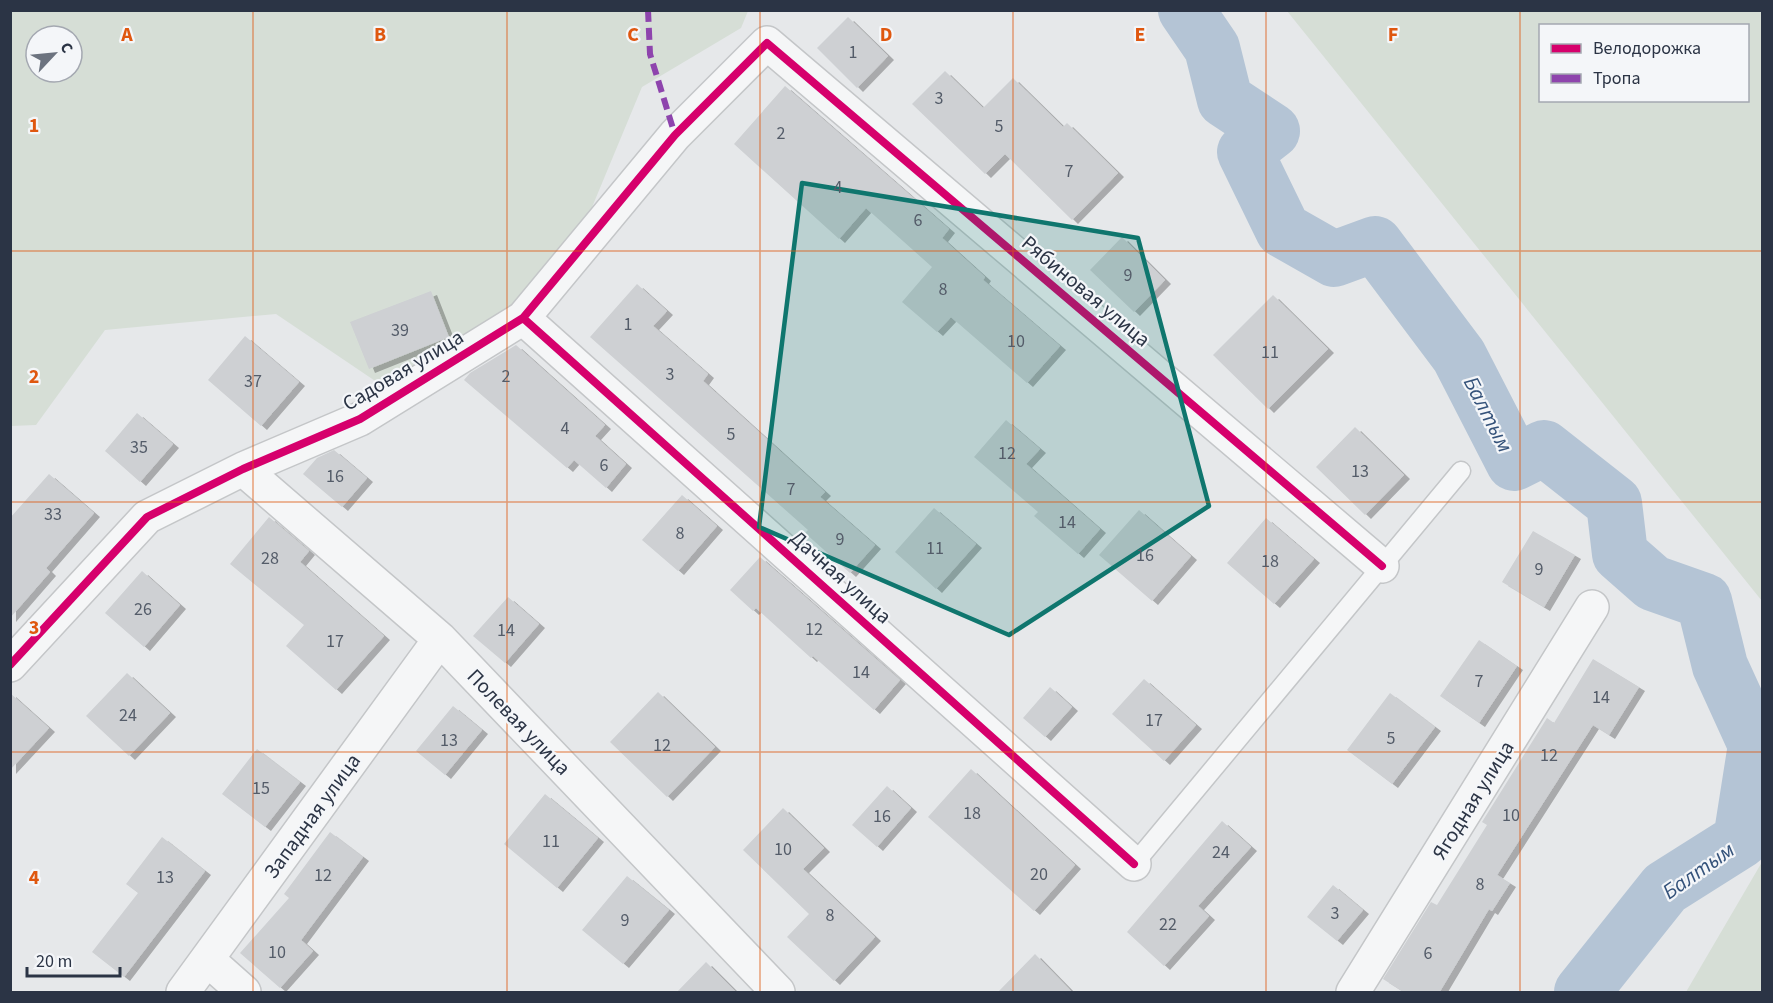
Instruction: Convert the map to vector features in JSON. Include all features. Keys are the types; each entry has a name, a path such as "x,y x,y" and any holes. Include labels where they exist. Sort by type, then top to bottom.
{"street":[{"name":"Садовая улица","path":"10,665 147,517 243,469 360,419 523,318 675,135 767,43"},
{"name":"Рябиновая улица","path":"767,43 1382,566"},
{"name":"Дачная улица","path":"523,318 1134,864"},
{"name":"Полевая улица","path":"243,469 440,639 778,993"},
{"name":"Ягодная улица","path":"1353,993 1592,606"},
{"name":"Западная улица","path":"183,993 440,639"},
{"path":"208,960 244,993"}],"lane":[{"path":"1134,864 1461,471"}],"highlighted area":[{"path":"802,183 1138,238 1209,506 1009,635 759,527"}],"shaded area":[{"path":"10,11 748,11 741,28 642,87 558,289 396,395 276,314 105,330 36,425 11,426"},
{"path":"1287,11 1762,11 1762,601"},
{"path":"1762,862 1762,992 1686,992"}],"building":[{"path":"848,17 888,56 857,88 817,48"},
{"path":"945,71 983,108 1013,78 1063,127 1067,123 1118,173 1072,220 1005,154 985,174 912,104"},
{"path":"785,86 949,229 942,238 985,277 983,280 1060,346 1027,383 951,317 937,332 902,302 932,267 866,208 839,239 734,144"},
{"path":"1122,237 1165,280 1134,312 1090,270"},
{"path":"637,284 667,311 653,326 708,374 703,381 825,492 820,497 875,545 850,573 805,533 808,530 590,337"},
{"path":"431,291 449,337 369,369 350,322"},
{"path":"1273,295 1328,349 1268,409 1213,355"},
{"path":"245,336 299,382 261,426 208,380"},
{"path":"516,345 605,425 595,436 626,464 606,488 574,460 567,468 464,380 470,373"},
{"path":"137,413 173,444 140,482 105,451"},
{"path":"1006,420 1040,449 1026,464 1100,529 1078,554 1034,516 1038,512 974,457"},
{"path":"1355,427 1404,475 1365,515 1316,467"},
{"path":"334,450 367,478 342,507 303,474 317,458"},
{"path":"49,474 94,513 46,568 50,572 10,618 10,518"},
{"path":"682,495 717,526 678,571 642,540"},
{"path":"934,508 976,544 936,589 895,552"},
{"path":"1139,510 1191,556 1152,601 1099,555"},
{"path":"269,517 309,551 300,562 384,636 336,690 286,646 304,625 230,564"},
{"path":"1266,518 1314,559 1274,604 1227,563"},
{"path":"1533,531 1575,555 1544,607 1502,582"},
{"path":"760,557 900,680 874,710 813,656 811,658 756,608 753,611 730,590"},
{"path":"142,571 180,605 144,647 105,613"},
{"path":"508,597 539,624 505,663 473,636"},
{"path":"1479,640 1517,666 1479,723 1440,696"},
{"path":"1593,659 1639,687 1609,735 1593,725 1497,875 1510,883 1492,911 1489,909 1439,993 1405,993 1383,979 1431,902 1437,905 1487,825 1482,822 1547,718 1554,723"},
{"path":"127,673 170,713 129,756 86,716"},
{"path":"1144,679 1196,725 1164,761 1112,714"},
{"path":"1050,687 1072,707 1045,737 1023,718"},
{"path":"658,692 715,747 667,797 610,742"},
{"path":"10,693 49,728 10,770"},
{"path":"1390,693 1435,727 1392,784 1347,750"},
{"path":"453,706 482,730 445,775 416,751"},
{"path":"257,749 300,782 265,827 222,794"},
{"path":"971,769 1075,865 1034,911 928,817"},
{"path":"887,786 911,808 877,847 852,825"},
{"path":"545,794 598,838 557,888 504,844"},
{"path":"783,808 824,848 803,869 875,937 834,981 787,937 809,914 743,850"},
{"path":"1222,821 1251,847 1198,906 1209,916 1164,966 1127,932"},
{"path":"330,832 363,857 301,940 313,951 280,988 240,953 289,898 284,894"},
{"path":"162,837 205,871 124,977 92,952 138,893 126,884"},
{"path":"627,876 669,910 623,964 582,930"},
{"path":"1333,885 1363,910 1337,941 1307,917"},
{"path":"1035,954 1073,993 997,993"},
{"path":"706,962 737,993 676,993"}],"waterway":[{"name":"Балтым","path":"1186,10 1212,48 1225,100 1272,131 1245,152 1283,230 1334,259 1375,244 1459,356 1514,463 1544,448 1614,503 1620,554 1653,583 1704,601 1720,666 1756,745 1741,840 1665,888 1582,992"}],"marked path":[{"path":"648,10 650,54 675,135"}],"cycle path":[{"path":"10,665 147,517 243,469 360,419 523,318 675,135 767,43 1382,566"},
{"path":"523,318 1134,864"}]}
